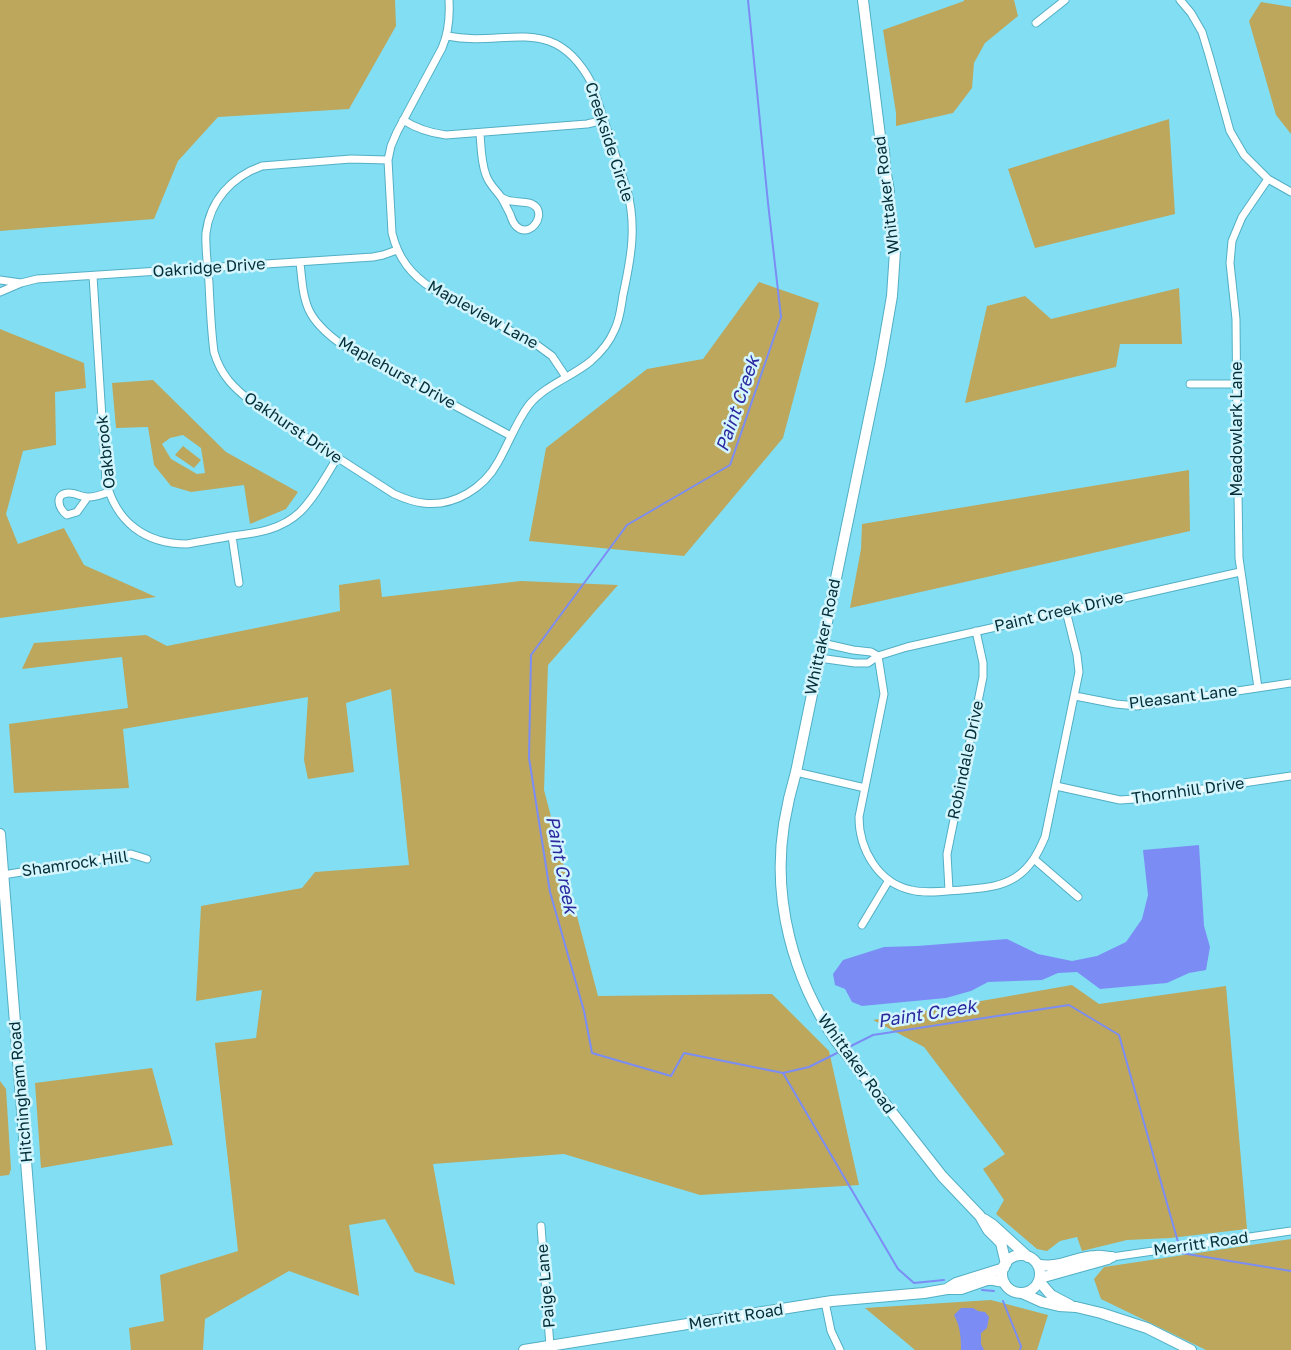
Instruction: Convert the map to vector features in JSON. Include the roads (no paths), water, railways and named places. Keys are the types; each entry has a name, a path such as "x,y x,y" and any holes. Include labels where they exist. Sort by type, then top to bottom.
{"main road":[{"name":"Whittaker Road","path":"863,0 881,144 884,150 884,169 889,192 895,251 894,274 885,336 787,810 781,867 785,918 804,984 823,1021 836,1041 942,1176 980,1216 1033,1260"},
{"name":"Hitchingham Road","path":"0,834 41,1350"},
{"name":"Whittaker Road","path":"980,1216 988,1230 1001,1243 1005,1256 1005,1266"},
{"path":"1022,1293 1032,1290 1039,1280 1040,1273 1033,1260 1018,1256 1009,1260 1003,1272 1004,1282 1011,1290 1050,1304 1101,1313 1147,1328 1191,1350"},
{"name":"Merritt Road","path":"1033,1260 1045,1266 1052,1266 1095,1256 1112,1257"},
{"name":"Merritt Road","path":"1039,1280 1112,1257"},
{"name":"Merritt Road","path":"524,1350 825,1302 924,1294 947,1288 1005,1266"},
{"name":"Merritt Road","path":"947,1288 961,1289 987,1280 1004,1282"},
{"path":"1039,1280 1051,1295 1076,1308"}],"street":[{"name":"Mapleview Lane","path":"448,0 447,36 396,132 388,160 392,233 397,250 410,270 425,284 537,344 552,356 566,376"},
{"path":"1036,23 1065,0"},
{"path":"1180,0 1191,13 1202,32 1230,131 1244,155 1268,179 1291,192"},
{"name":"Creekside Circle","path":"447,36 470,39 529,36 555,44 575,59 592,84 630,198 633,229 632,251 615,331 606,345 590,361 542,393 529,405 511,436"},
{"path":"403,120 432,133 446,135 587,124 604,120"},
{"path":"480,133 485,174 492,187 501,197 513,222 519,229 526,230 536,224 538,214 535,206 528,203 510,201 501,197"},
{"name":"Oakhurst Drive","path":"388,160 351,159 262,166 240,176 221,194 210,216 206,236 216,360 228,381 237,391 253,403 337,458 405,499 436,504 465,495 480,485 492,472 511,436"},
{"name":"Meadowlark Lane","path":"1258,688 1240,572 1238,544 1236,319 1230,263 1232,241 1242,217 1268,179"},
{"name":"Oakridge Drive","path":"0,292 21,282 37,279 373,257 397,250"},
{"name":"Maplehurst Drive","path":"300,262 304,300 316,323 326,334 341,344 511,436"},
{"name":"Oakbrook","path":"93,276 105,471 109,492 116,506 126,521 138,531 168,543 187,544 274,529 292,519 305,506 337,458"},
{"name":"Oakridge Drive","path":"0,280 21,282"},
{"path":"1190,384 1237,384"},
{"path":"87,498 109,492"},
{"path":"232,536 239,583"},
{"name":"Paint Creek Drive","path":"819,658 863,663 873,660 878,656 976,631 1240,572"},
{"path":"878,656 884,694 859,817 862,842 867,854 873,865 889,880 910,890 922,892 988,888 1004,883 1021,873 1034,859 1045,837 1079,672 1079,664 1066,611"},
{"name":"Robindale Drive","path":"949,890 947,854 983,677 983,663 976,631"},
{"name":"Paint Creek Drive","path":"822,643 871,652 878,656"},
{"name":"Pleasant Lane","path":"1075,696 1137,706 1291,683"},
{"path":"796,772 865,788"},
{"name":"Thornhill Drive","path":"1056,786 1120,800 1291,776"},
{"name":"Shamrock Hill","path":"3,875 131,854 147,859"},
{"path":"1034,859 1078,897"},
{"path":"862,925 889,880"},
{"name":"Paige Lane","path":"541,1226 550,1346"},
{"name":"Merritt Road","path":"1112,1257 1291,1230"},
{"path":"825,1302 832,1331 840,1350"}],"water":[{"path":"1199,845 1204,926 1210,947 1206,970 1189,973 1167,983 1100,989 1077,972 1058,973 1042,980 988,982 971,991 946,998 862,1006 852,1002 845,989 835,985 833,974 843,960 884,947 1007,939 1038,954 1072,961 1097,956 1126,942 1142,919 1148,895 1143,850"},
{"path":"961,1308 973,1308 985,1312 989,1317 987,1328 981,1333 981,1344 984,1350 961,1350 960,1332 954,1315"}],"waterway":[{"name":"Paint Creek","path":"748,0 781,317 730,465 627,525 531,655 529,758 550,892 584,1011 592,1053 671,1076 684,1053 783,1073 809,1067 841,1051"},
{"name":"Paint Creek","path":"847,1048 873,1035 1069,1005 1119,1035 1178,1242"},
{"path":"783,1073 898,1269 914,1283 944,1280"},
{"name":"Paint Creek","path":"1181,1253 1291,1271"},
{"path":"982,1290 994,1291"},
{"path":"1003,1301 1021,1346 1020,1350"}]}
